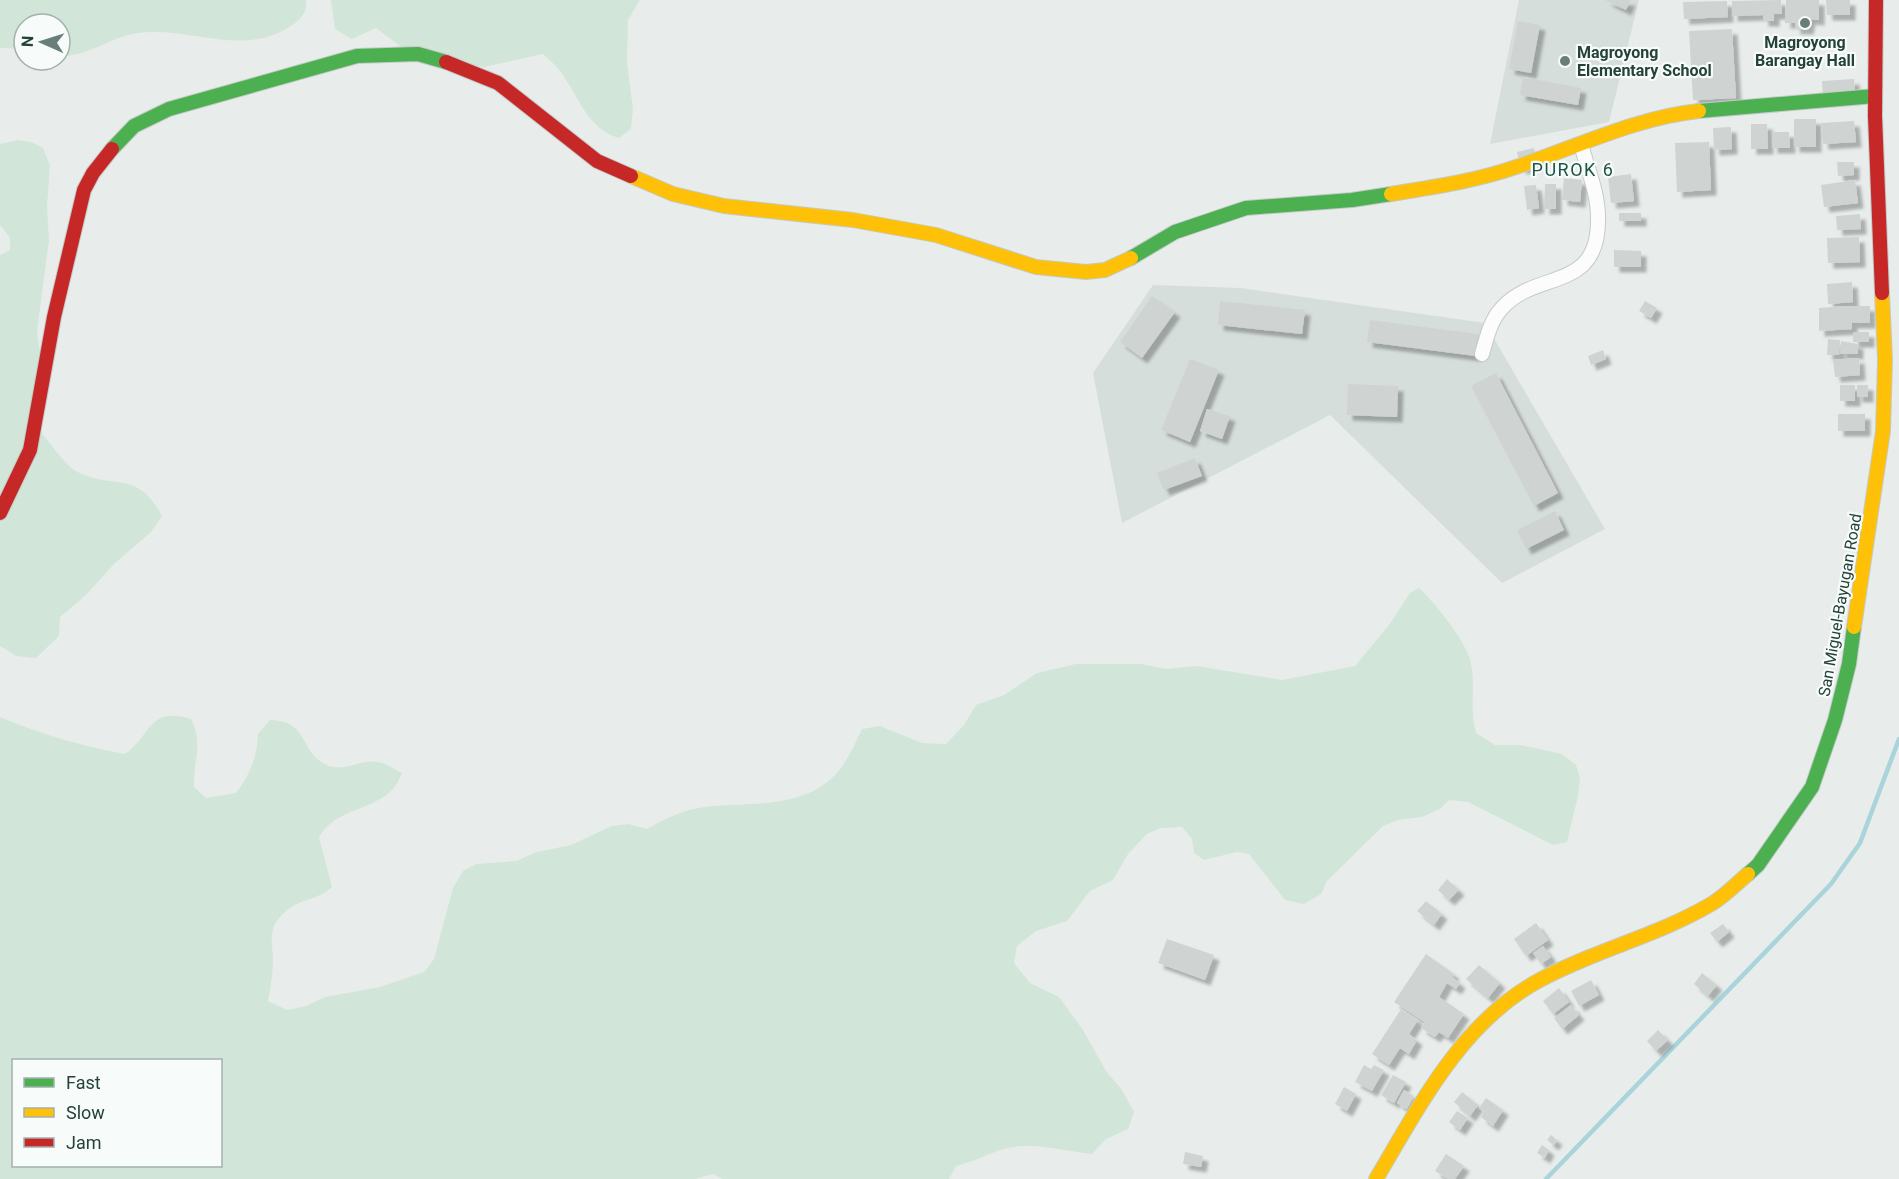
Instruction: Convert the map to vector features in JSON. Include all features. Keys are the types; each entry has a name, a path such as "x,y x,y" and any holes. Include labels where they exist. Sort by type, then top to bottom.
{"street":[{"name":"San Miguel-Bayugan Road","path":"1376,1179 1431,1087 1482,1022 1509,999 1539,980 1678,921 1715,902 1758,865 1812,787 1835,720 1849,664 1883,431 1885,360 1875,96 1876,0"},
{"path":"0,513 30,450 54,317 84,190 93,173 134,126 169,109 357,56 387,52 418,54 463,67 498,83 552,129 597,161 673,194 724,206 853,220 936,235 1053,270 1105,270 1125,262 1175,232 1246,208 1352,200 1438,186 1514,168 1611,132 1693,112 1875,96"},
{"path":"1482,354 1492,321 1504,306 1532,289 1566,277 1587,260 1596,240 1598,217 1596,197 1581,144"}],"shaded area":[{"name":"Magroyong Elementary School","path":"1519,0 1639,0 1609,122 1490,144"},
{"path":"1153,285 1241,288 1485,323 1605,529 1502,583 1330,415 1122,523 1093,373"}],"green space":[{"path":"0,0 306,0 304,13 295,23 276,34 257,39 238,41 158,32 138,33 72,55 72,12 12,12 12,48 0,48"},
{"path":"331,0 640,0 628,20 627,63 633,109 631,129 619,138 599,127 584,110 558,69 543,54 484,67 412,55 376,28 352,39 335,29"},
{"path":"18,140 31,142 43,148 50,165 47,207 49,240 37,331 41,361 39,430 76,471 89,477 134,486 153,501 162,516 151,532 114,564 86,595 60,617 59,636 36,658 16,656 0,646 0,255 10,250 10,238 0,225 0,144"},
{"path":"1419,588 1442,613 1469,655 1476,733 1495,745 1521,745 1562,754 1576,765 1580,778 1578,796 1567,842 1553,845 1468,802 1449,800 1440,809 1422,817 1398,820 1383,826 1327,881 1321,894 1304,904 1285,900 1249,854 1237,852 1204,860 1194,853 1192,839 1182,827 1161,828 1147,834 1128,854 1113,880 1090,891 1067,921 1036,931 1017,946 1014,963 1030,983 1059,997 1083,1030 1106,1071 1122,1090 1134,1112 1128,1129 1106,1139 1092,1154 1037,1146 1015,1147 956,1166 949,1179 723,1179 713,1174 696,1179 0,1179 0,717 61,739 125,754 158,719 177,716 191,719 197,736 194,787 206,798 236,793 252,765 258,734 270,720 291,725 302,736 315,757 330,766 343,767 380,762 402,773 395,786 386,795 340,818 319,837 332,887 290,908 275,925 272,936 273,969 268,1001 287,1010 306,1006 325,997 380,987 424,972 434,959 453,888 463,871 476,864 516,861 537,852 571,845 612,826 628,824 647,829 672,816 698,808 787,800 804,795 820,787 839,771 862,729 880,726 922,743 946,744 964,725 976,705 1004,695 1037,673 1076,664 1141,664 1166,669 1196,666 1282,680 1355,666 1389,625 1410,593"}],"building":[{"path":"1605,0 1630,0 1626,10"},
{"path":"1781,0 1782,14 1774,14 1774,21 1763,21 1763,15 1732,16 1732,1"},
{"path":"1786,0 1819,0 1819,20 1810,19 1808,29 1795,29 1795,23 1785,23"},
{"path":"1826,0 1850,0 1850,15 1827,15"},
{"path":"1727,1 1728,17 1684,19 1683,2"},
{"path":"1518,21 1540,25 1531,73 1509,69"},
{"path":"1732,29 1736,98 1693,100 1689,31"},
{"path":"1523,77 1581,88 1578,105 1520,95"},
{"path":"1854,79 1855,98 1823,100 1822,81"},
{"path":"1794,119 1816,119 1816,147 1794,147"},
{"path":"1854,121 1856,142 1823,144 1821,123"},
{"path":"1751,124 1767,124 1768,149 1751,149"},
{"path":"1731,127 1732,149 1714,150 1713,128"},
{"path":"1772,132 1789,132 1790,148 1772,148"},
{"path":"1709,142 1711,190 1677,192 1675,143"},
{"path":"1534,148 1538,165 1521,169 1517,152"},
{"path":"1837,162 1854,162 1854,175 1838,176"},
{"path":"1631,174 1634,201 1611,203 1608,177"},
{"path":"1564,178 1582,180 1580,202 1562,200"},
{"path":"1855,180 1858,203 1824,207 1821,185"},
{"path":"1545,184 1556,184 1556,209 1544,209"},
{"path":"1536,185 1539,208 1527,210 1524,186"},
{"path":"1619,213 1641,213 1641,221 1619,221"},
{"path":"1860,214 1861,229 1837,230 1836,216"},
{"path":"1859,237 1860,262 1828,263 1827,238"},
{"path":"1614,250 1641,251 1641,267 1614,267"},
{"path":"1852,282 1853,302 1828,304 1827,284"},
{"path":"1152,296 1175,312 1142,358 1120,342"},
{"path":"1220,301 1305,310 1302,334 1218,325"},
{"path":"1645,301 1657,308 1651,318 1639,311"},
{"path":"1870,306 1870,323 1852,323 1852,329 1819,331 1819,308"},
{"path":"1370,320 1478,334 1476,356 1367,342"},
{"path":"1853,332 1869,332 1869,342 1853,342"},
{"path":"1828,339 1840,340 1839,355 1827,355"},
{"path":"1841,341 1858,344 1858,354 1840,354"},
{"path":"1603,350 1606,359 1591,365 1588,356"},
{"path":"1859,358 1860,375 1835,377 1833,360"},
{"path":"1190,359 1219,370 1190,442 1161,430"},
{"path":"1496,373 1558,493 1534,506 1471,386"},
{"path":"1348,384 1398,386 1397,417 1347,415"},
{"path":"1840,385 1855,385 1855,401 1840,401"},
{"path":"1857,385 1868,385 1868,397 1857,397"},
{"path":"1207,409 1230,416 1222,439 1200,431"},
{"path":"1838,414 1865,414 1865,431 1838,431"},
{"path":"1195,458 1202,476 1164,490 1157,473"},
{"path":"1555,511 1564,530 1526,549 1517,530"},
{"path":"1447,879 1459,890 1449,900 1438,890"},
{"path":"1426,901 1442,914 1434,925 1417,911"},
{"path":"1536,923 1548,940 1526,956 1514,939"},
{"path":"1723,924 1729,932 1717,942 1710,933"},
{"path":"1167,939 1214,955 1205,980 1158,963"},
{"path":"1543,946 1551,957 1541,964 1533,953"},
{"path":"1426,954 1454,974 1452,977 1460,983 1456,989 1447,983 1439,997 1464,1014 1448,1038 1439,1032 1435,1037 1421,1028 1425,1022 1394,1002"},
{"path":"1479,965 1500,983 1488,998 1466,979"},
{"path":"1702,973 1717,985 1708,996 1694,984"},
{"path":"1591,980 1599,995 1579,1006 1571,991"},
{"path":"1559,988 1569,1002 1553,1014 1543,1001"},
{"path":"1571,1005 1579,1015 1562,1029 1554,1018"},
{"path":"1401,1009 1418,1020 1409,1034 1417,1040 1409,1054 1400,1048 1389,1065 1372,1054"},
{"path":"1658,1030 1668,1040 1656,1051 1647,1041"},
{"path":"1364,1065 1371,1069 1374,1065 1384,1070 1372,1091 1355,1082"},
{"path":"1393,1075 1406,1082 1394,1103 1381,1095"},
{"path":"1344,1087 1356,1094 1347,1111 1335,1104"},
{"path":"1404,1090 1414,1096 1407,1109 1397,1103"},
{"path":"1462,1092 1478,1105 1470,1116 1454,1102"},
{"path":"1486,1098 1503,1110 1493,1126 1481,1117 1484,1111 1479,1108"},
{"path":"1457,1111 1468,1118 1460,1130 1449,1122"},
{"path":"1551,1135 1557,1140 1553,1145 1547,1140"},
{"path":"1542,1145 1549,1150 1545,1158 1537,1153"},
{"path":"1185,1152 1203,1156 1201,1167 1183,1164"},
{"path":"1446,1154 1464,1166 1455,1179 1448,1179 1435,1171"}],"waterway":[{"path":"1546,1179 1831,884 1860,843 1899,739"}],"traffic: fast":[{"path":"112,149 134,126 169,109 357,56 418,54 446,62"},
{"path":"1699,111 1875,96"},
{"path":"1131,258 1175,232 1246,208 1352,200 1391,194"},
{"path":"1748,874 1758,865 1812,787 1835,720 1849,664 1854,627"}],"traffic: slow":[{"path":"1391,194 1486,176 1630,126 1676,114 1699,111"},
{"path":"631,176 673,194 724,206 853,220 936,235 1036,267 1086,272 1105,270 1131,258"},
{"path":"1854,627 1883,431 1885,360 1882,293"},
{"path":"1376,1179 1444,1069 1486,1020 1511,999 1559,970 1692,915 1718,900 1748,874"}],"traffic: jam":[{"path":"1876,0 1875,116 1882,293"},
{"path":"446,62 498,83 597,161 631,176"},
{"path":"0,513 30,450 54,317 84,190 93,173 112,149"}],"place":[{"name":"Magroyong Barangay Hall","path":"1805,23"},
{"name":"Magroyong Elementary School","path":"1565,61"}],"district":[{"name":"PUROK 6","path":"1573,169"}]}
